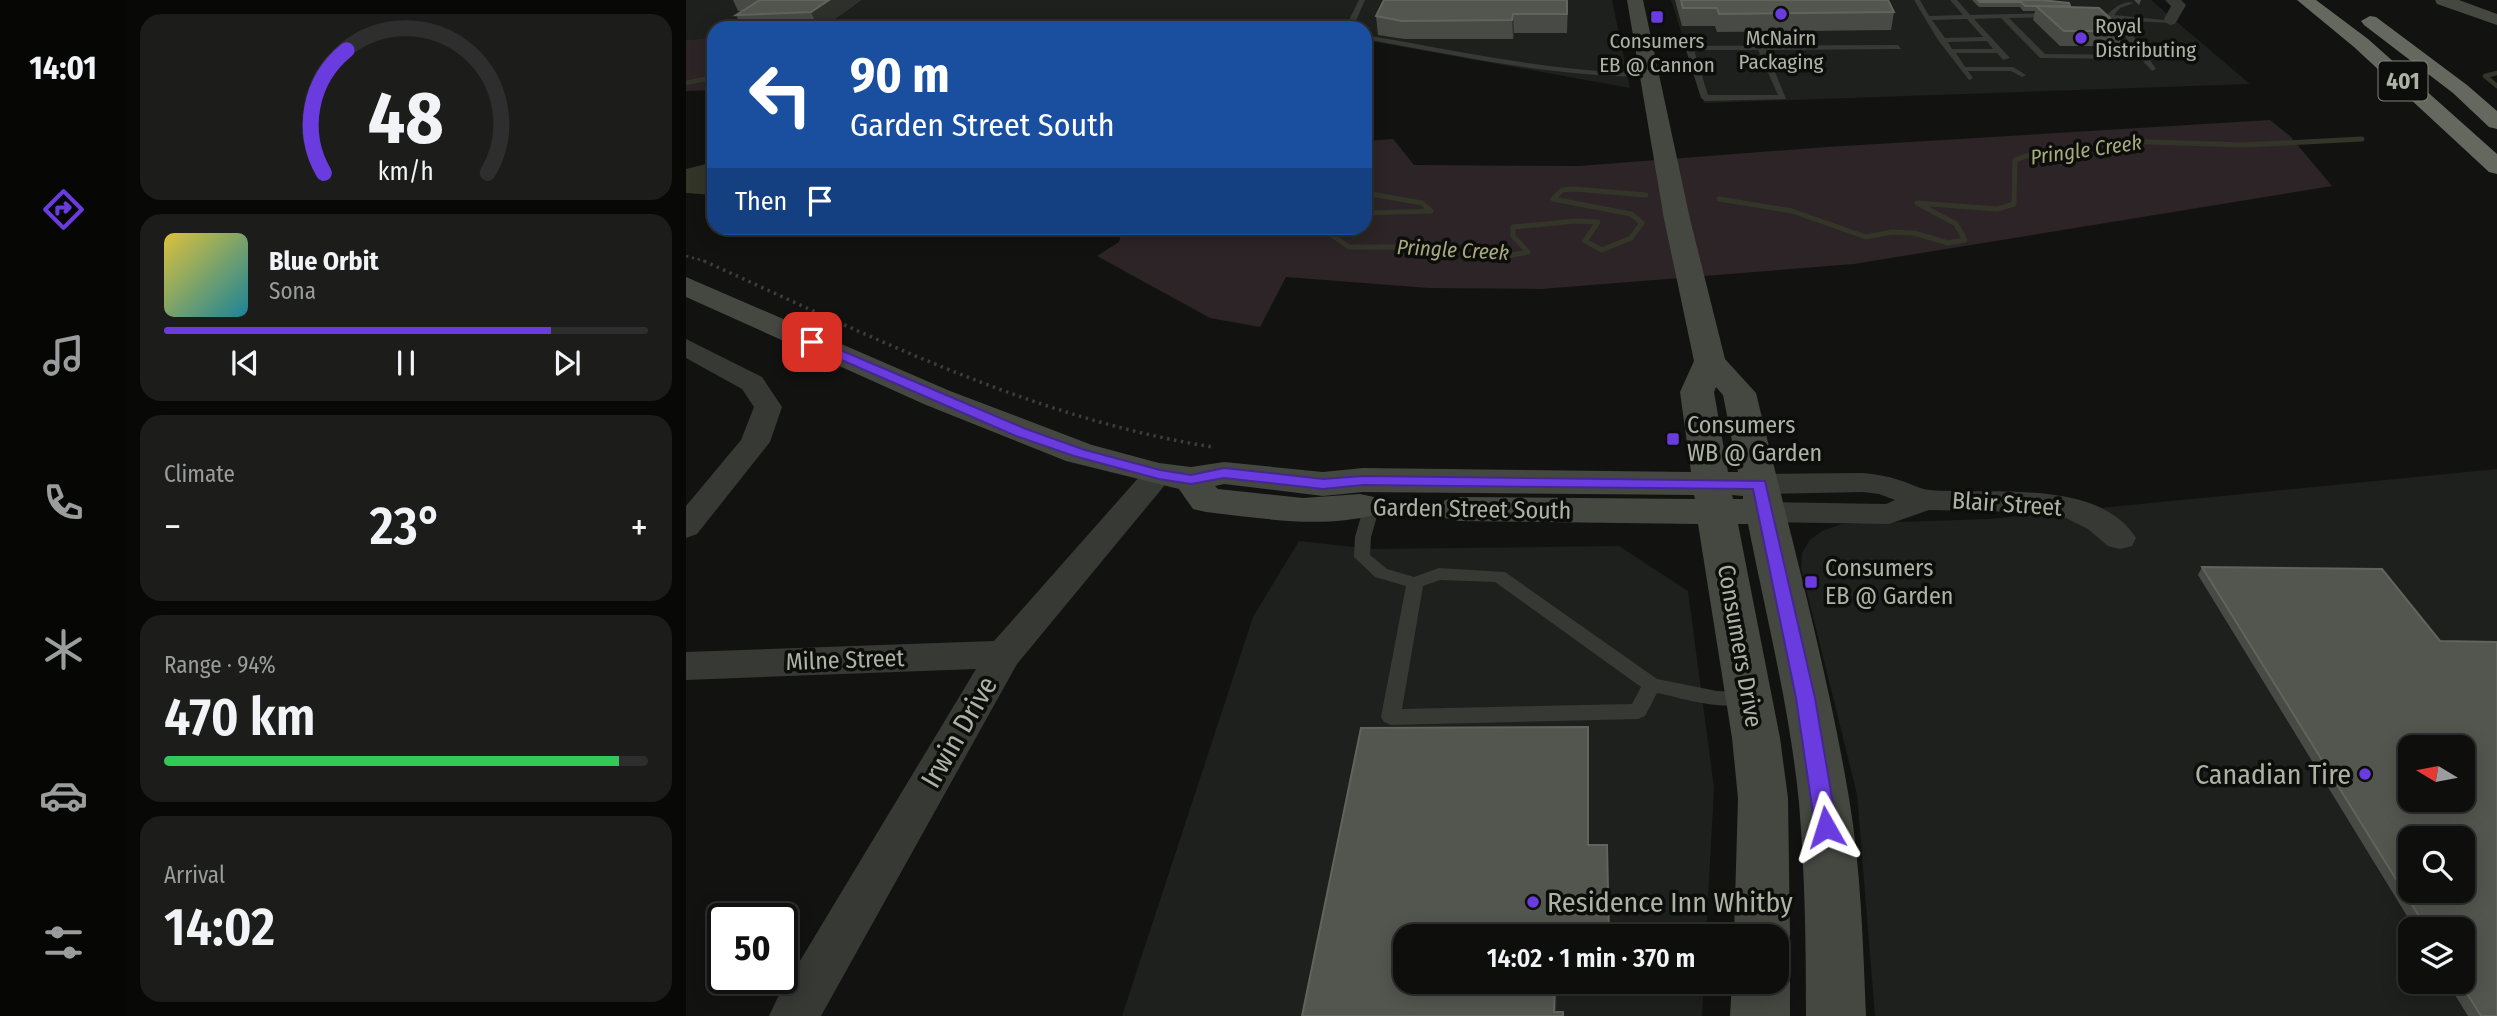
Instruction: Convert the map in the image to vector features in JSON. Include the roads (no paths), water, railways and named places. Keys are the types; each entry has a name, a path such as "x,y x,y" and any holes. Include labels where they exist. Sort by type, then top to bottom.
{"highway":[{"name":"401","path":"2305,0 2361,43 2497,167"},
{"name":"401","path":"2351,7 2460,89 2497,122"}],"main road":[{"name":"Consumers Drive","path":"1635,0 1677,219 1710,360 1739,393 1805,698 1824,800 1834,907 1836,1016"},
{"path":"2443,0 2497,20"},
{"name":"Garden Street South","path":"686,286 1021,432 1079,453 1175,477 1224,473 1323,484 1363,480 1714,498 1762,498"},
{"name":"Consumers Drive","path":"1710,360 1698,392 1750,697 1763,797 1762,924"},
{"name":"Garden Street South","path":"1175,477 1206,500 1303,510 1372,506 1565,512 1714,498"},
{"path":"1760,1016 1761,994"}],"street":[{"path":"2170,21 2179,5 2172,0"},
{"path":"686,347 752,383 768,407 755,442 686,527"},
{"name":"Irwin Drive","path":"794,1016 1004,654 1175,477"},
{"name":"Blair Street","path":"1762,498 1889,513 1925,500 1997,500 2059,505 2084,512 2108,526 2120,538"},
{"name":"Milne Street","path":"686,667 1004,654"}],"lane":[{"path":"1352,21 1362,0"},
{"path":"1917,0 1969,78"},
{"path":"1950,51 2003,54 1953,0"},
{"path":"2108,18 2118,7 2132,1"},
{"path":"1927,18 2065,15"},
{"path":"2003,16 2043,56 2143,57"},
{"path":"2078,16 2170,21"},
{"path":"2108,18 2127,33 2152,69"},
{"path":"1372,38 1577,73 1650,75"},
{"path":"1942,40 1990,39"},
{"path":"1644,48 1898,47"},
{"path":"1689,48 1705,98 1783,97 1760,48"},
{"path":"1963,69 2013,69 2022,75"},
{"path":"1372,506 1363,537 1362,557 1381,573 1415,583 1439,574 1499,576 1652,685 1717,698 1750,697"},
{"path":"1415,583 1391,717 1638,712 1652,685"}],"waterway":[{"path":"2497,73 2485,76 2497,86"},
{"name":"Pringle Creek","path":"686,83 707,78"},
{"name":"Pringle Creek","path":"1719,199 1792,211 1866,237 1892,232 1914,233 1948,243 1965,240 1956,224 1917,203 1997,209 2014,204 2015,160 2035,153 2087,148 2116,141 2245,145 2362,139"},
{"name":"Pringle Creek","path":"1331,235 1349,247 1405,247 1502,257 1528,252 1513,236 1513,227 1577,221 1598,222 1585,241 1602,250 1631,238 1642,223 1631,214 1553,199 1562,190 1573,189 1646,195"},
{"name":"Pringle Creek","path":"1372,194 1422,203 1431,211 1372,213"}],"place":[{"name":"McNairn Packaging","path":"1781,14"},
{"name":"Consumers EB @ Cannon","path":"1657,17"},
{"name":"Royal Distributing","path":"2081,38"},
{"name":"Consumers WB @ Garden","path":"1673,439"},
{"name":"Consumers EB @ Garden","path":"1811,582"},
{"name":"Canadian Tire","path":"2365,774"},
{"name":"Residence Inn Whitby","path":"1533,902"}]}
